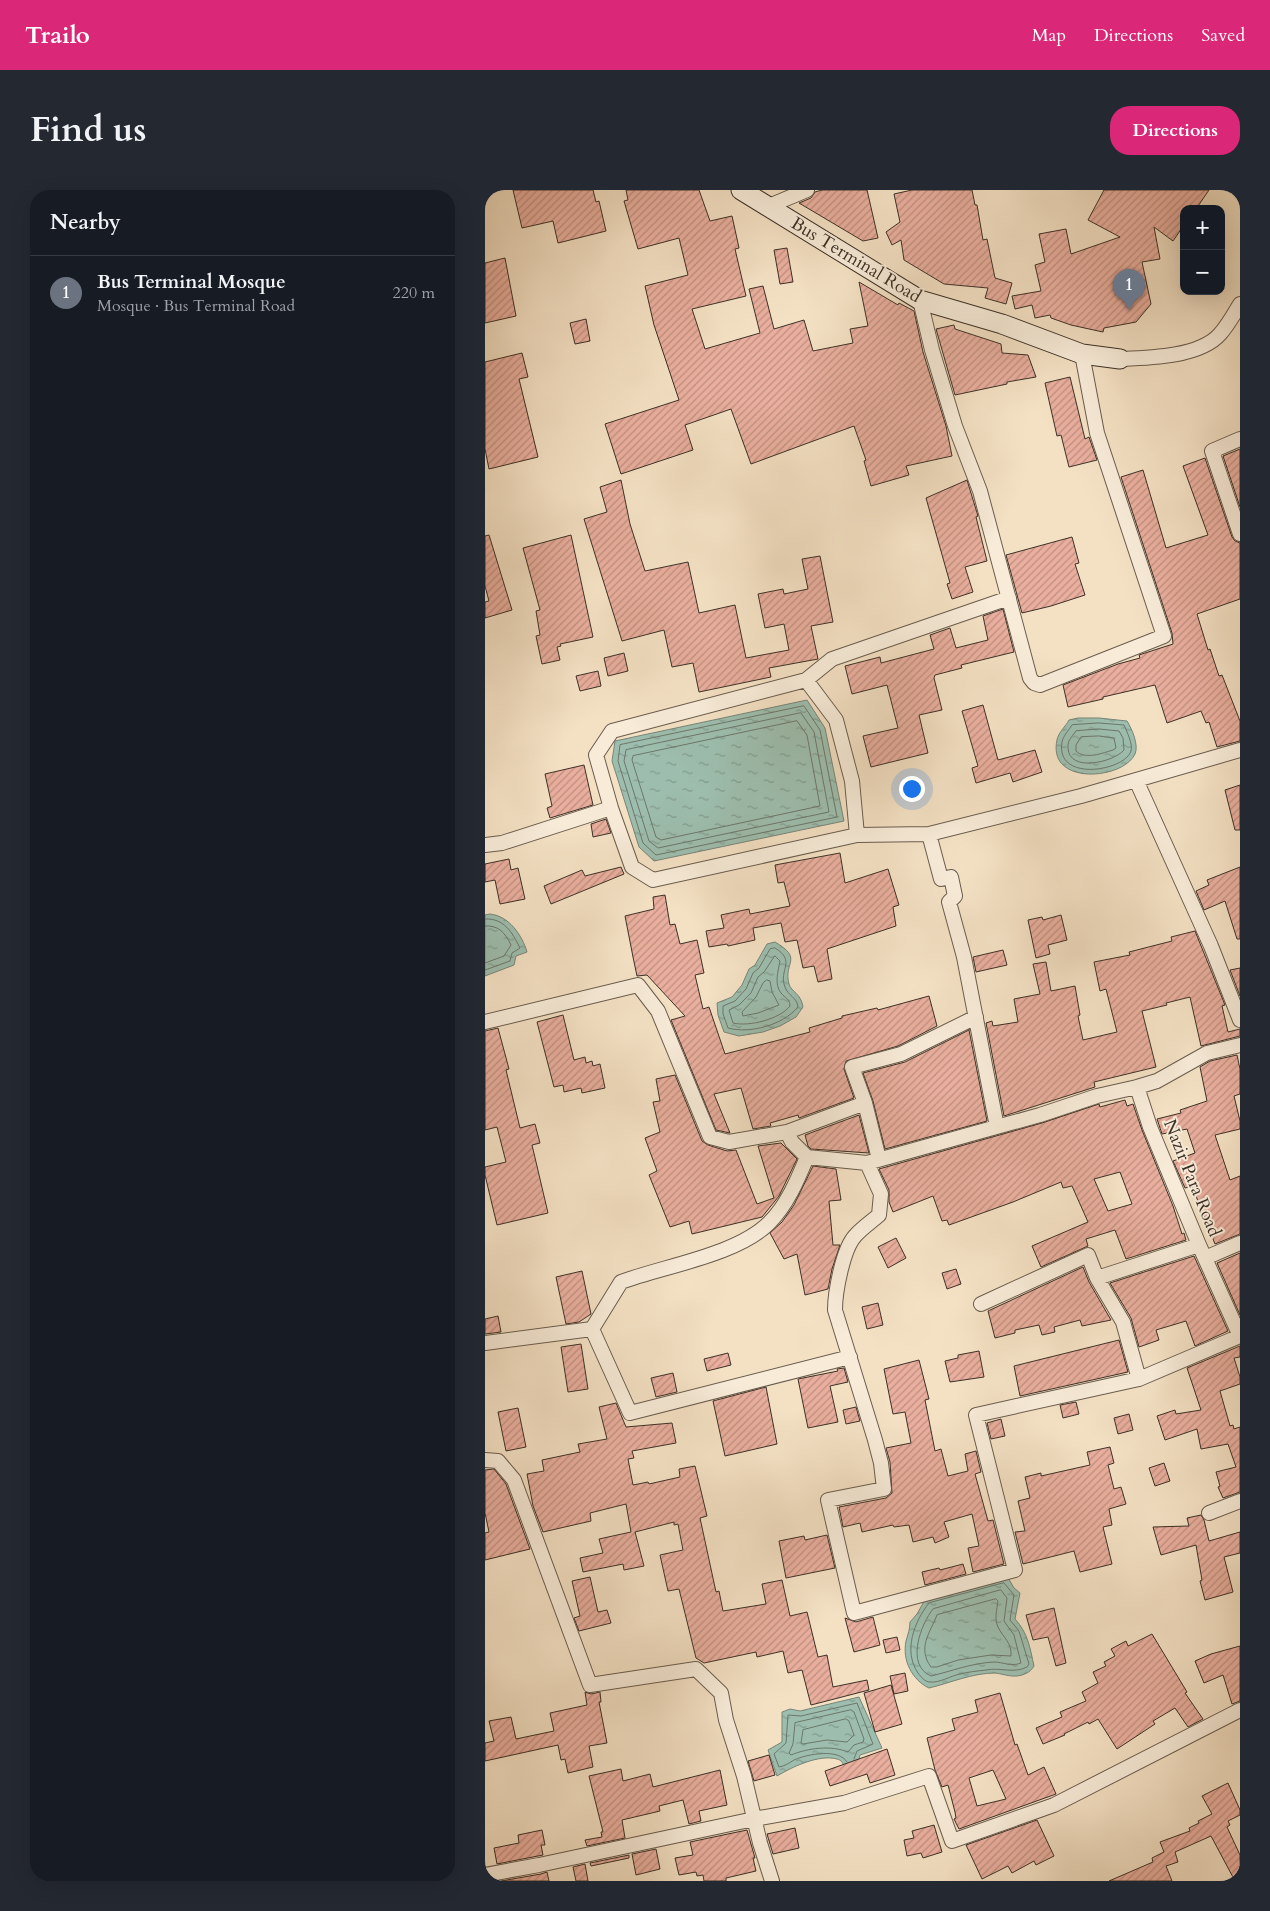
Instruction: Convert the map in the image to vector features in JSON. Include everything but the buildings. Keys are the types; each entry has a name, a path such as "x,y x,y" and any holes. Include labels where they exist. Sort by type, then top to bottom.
{"main road":[{"name":"Bus Terminal Road","path":"741,190 920,300 1002,324 1082,354 1120,359"}],"street":[{"path":"769,206 807,190"},
{"path":"920,300 932,350 955,426 980,491 1030,678 1034,683 1040,685 1164,636 1097,433 1082,354"},
{"path":"1120,359 1192,352 1219,335 1240,304"},
{"path":"1240,439 1212,451 1240,534"},
{"path":"1009,598 832,659 806,680 612,731 596,755 611,808 633,867 653,880 857,835 929,834 1081,796 1240,750"},
{"path":"806,680 835,720 852,781 857,835"},
{"path":"1136,780 1211,946 1240,1020"},
{"path":"485,846 501,843 611,808"},
{"path":"929,834 941,879 951,877 955,896 949,902 964,958 997,1127"},
{"path":"485,1022 638,985 658,1011 710,1137 729,1142 787,1132 865,1103"},
{"path":"976,1017 901,1054 852,1067 865,1103 873,1161 881,1194 879,1215 854,1237 845,1258 835,1292 835,1310 881,1463 883,1489 828,1500 854,1613 1015,1570 976,1415 1139,1379 1240,1336"},
{"path":"787,1132 792,1142 807,1158 873,1161 1040,1116 1097,1096 1137,1087 1157,1080 1207,1053 1240,1046"},
{"name":"Nazir Para Road","path":"1137,1087 1150,1127 1240,1336"},
{"path":"592,1329 621,1282 745,1241 761,1231 782,1208 794,1188 807,1158"},
{"path":"1205,1258 1240,1243"},
{"path":"1097,1278 1199,1244"},
{"path":"981,1304 1087,1254 1097,1278 1123,1322 1139,1379"},
{"path":"592,1329 630,1413 850,1357"},
{"path":"485,1343 592,1329"},
{"path":"485,1460 498,1461 514,1480 590,1685 696,1669 721,1693 726,1720 744,1776 772,1881"},
{"path":"1209,1514 1240,1501"},
{"path":"485,1875 754,1819 844,1803 929,1776 952,1841 1054,1805 1240,1710"}],"water":[{"path":"807,700 825,728 844,821 654,861 639,847 612,761 615,741"},
{"path":"1078,718 1127,721 1136,742 1135,754 1128,763 1116,769 1088,774 1074,772 1063,765 1057,755 1057,740 1060,732 1069,720"},
{"path":"490,914 503,918 514,927 522,939 527,952 516,956 514,965 485,976 485,915"},
{"path":"775,942 784,948 791,957 788,971 789,984 802,1002 803,1007 796,1017 780,1026 763,1032 739,1036 724,1032 718,1015 717,1003 732,997 742,985 749,969 755,965 767,944"},
{"path":"1007,1576 1014,1588 1020,1593 1015,1619 1028,1641 1033,1668 1028,1673 1018,1676 986,1673 929,1688 918,1680 913,1675 907,1662 905,1648 910,1622 926,1598"},
{"path":"859,1697 882,1748 860,1755 859,1759 845,1768 839,1760 822,1758 798,1765 777,1776 768,1750 782,1742 782,1712 790,1709 800,1711"}],"place":[{"name":"Bus Terminal Mosque","path":"1129,310"}]}
